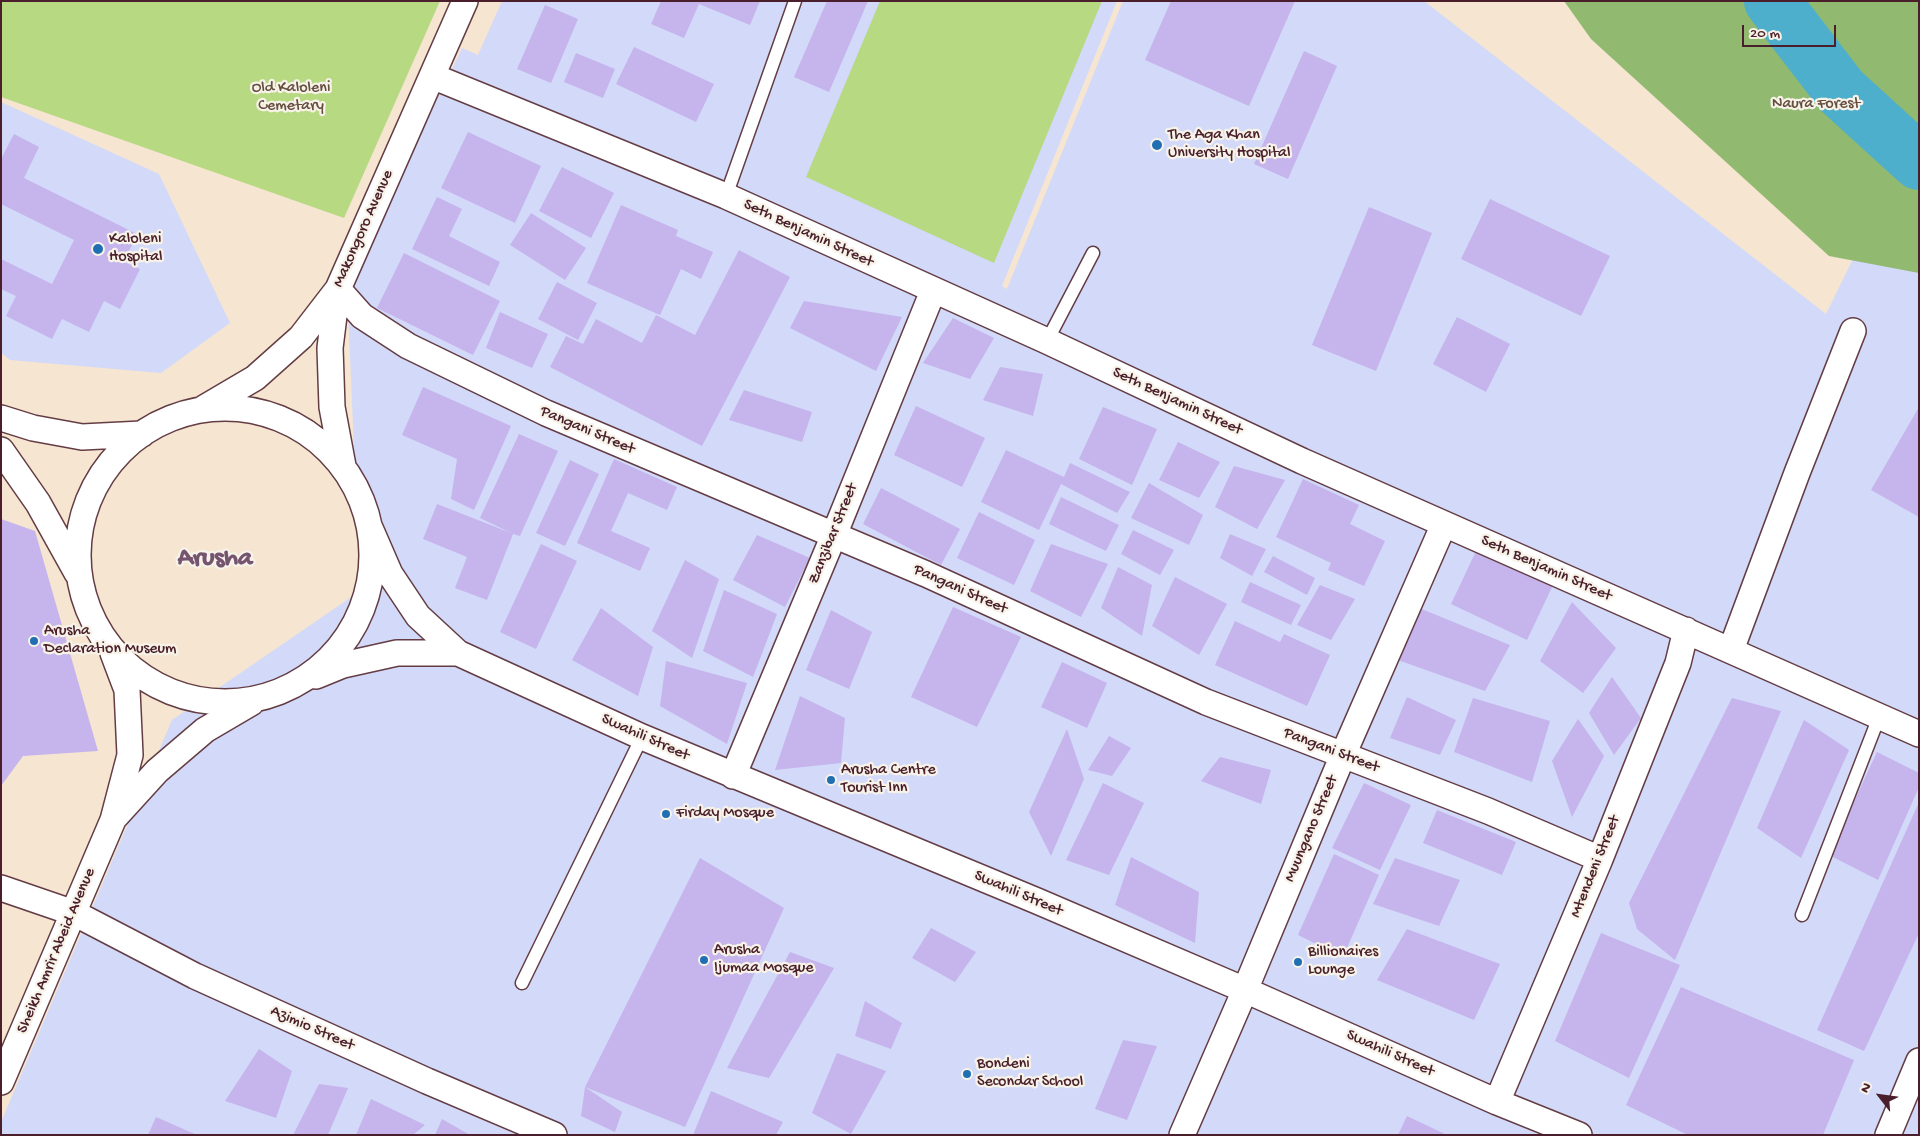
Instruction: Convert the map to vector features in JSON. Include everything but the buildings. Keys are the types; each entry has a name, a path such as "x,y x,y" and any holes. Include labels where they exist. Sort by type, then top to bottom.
{"street":[{"name":"Makongoro Avenue","path":"202,409 255,378 301,337 338,289 465,1"},
{"name":"Seth Benjamin Street","path":"432,76 726,196 1047,341 1302,461 1919,734"},
{"path":"338,289 330,348 332,407 344,466"},
{"name":"Pangani Street","path":"338,289 362,316 408,346 504,394 1018,615 1206,702 1488,811 1600,859"},
{"name":"Zanzibar Street","path":"733,776 933,291"},
{"path":"1732,650 1797,473 1853,332"},
{"path":"77,573 86,510 107,468 142,434 170,418 202,409 242,408 280,418 315,438 344,466 360,495 370,528 371,575 358,620 330,658 292,686 255,700 206,730 157,771 112,820"},
{"path":"1,418 33,428 82,437 142,434"},
{"path":"1,450 38,503 77,573 87,606 111,649 127,690 130,755 112,820"},
{"name":"Muungano Street","path":"1182,1135 1245,990 1343,754 1444,524"},
{"name":"Swahili Street","path":"370,528 390,574 418,616 458,653 642,738 1037,901 1245,990 1497,1102 1579,1135"},
{"name":"Mtendeni Street","path":"1497,1102 1600,859 1678,663 1686,630"},
{"path":"111,649 141,676 176,694 215,703 255,700"},
{"name":"Swahili Street","path":"292,686 343,664 397,653 458,653"},
{"name":"Sheikh Amrir Abeid Avenue","path":"1,1082 112,820"},
{"name":"Azimio Street","path":"1,888 74,913 195,976 427,1081 554,1135"},
{"path":"1888,1135 1919,1061"}],"lane":[{"path":"726,196 795,1"},
{"path":"1047,341 1093,253"},
{"path":"1802,915 1879,716"},
{"path":"522,983 642,738"}],"shaded area":[{"path":"502,1 1117,1 1002,286 1007,289 1123,1 1424,1 1826,314 1908,147 1919,151 1919,1135 1,1135 1,1122 172,720 360,591 347,285 462,48 478,55"},
{"name":"Kaloleni Hospital","path":"1,102 159,174 230,323 161,373 10,360 1,353"}],"green space":[{"name":"Old Kaloleni Cemetary","path":"1,1 440,1 344,218 1,97"},
{"path":"880,1 1102,1 994,263 806,177"},
{"name":"Naura Forest","path":"1564,1 1919,1 1919,273 1829,256 1591,39"}],"waterway":[{"path":"1772,1 1841,91 1919,162"}],"place":[{"name":"The Aga Khan University Hospital","path":"1157,145"},
{"name":"Kaloleni Hospital","path":"98,249"},
{"name":"Arusha Declaration Museum","path":"34,641"},
{"name":"Arusha Centre Tourist Inn","path":"831,780"},
{"name":"Firday Mosque","path":"666,814"},
{"name":"Arusha Ijumaa Mosque","path":"704,960"},
{"name":"Billionaires Lounge","path":"1298,962"},
{"name":"Bondeni Secondar School","path":"967,1074"}],"district":[{"name":"Arusha","path":"215,560"}]}
